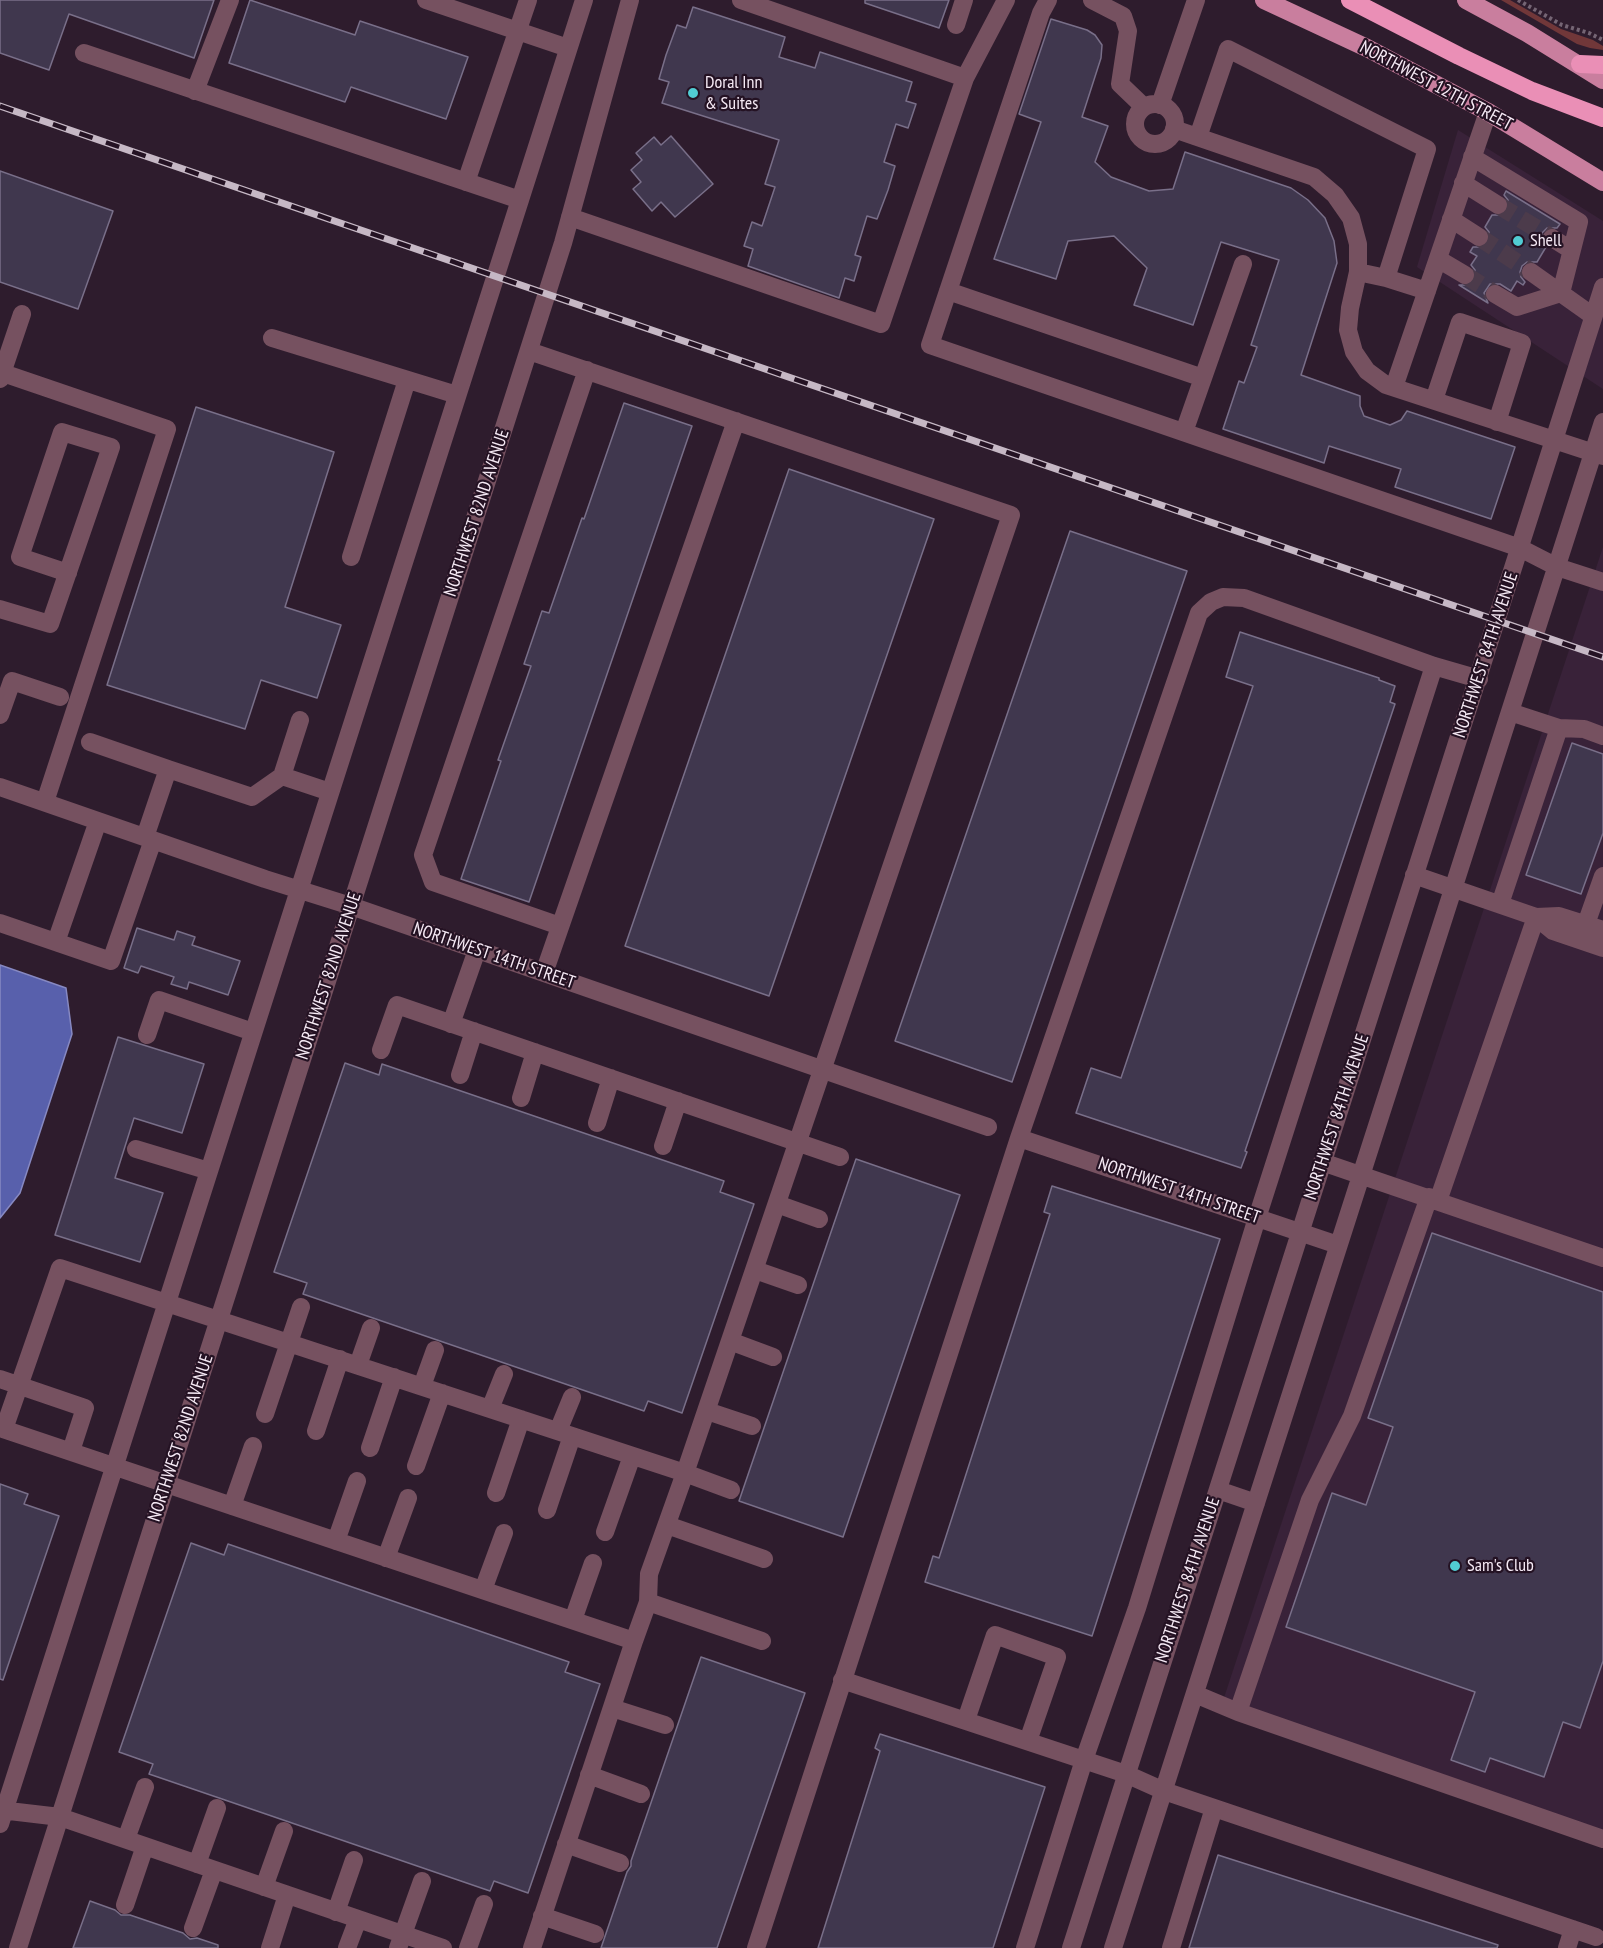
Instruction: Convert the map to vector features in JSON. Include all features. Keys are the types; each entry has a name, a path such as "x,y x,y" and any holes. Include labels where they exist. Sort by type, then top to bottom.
{"highway":[{"path":"1350,0 1459,57 1532,91 1603,118"},
{"path":"1580,64 1603,65"}],"main road":[{"name":"NORTHWEST 12TH STREET","path":"1264,0 1367,48 1488,112 1603,183"},
{"path":"1466,0 1527,33 1603,80"}],"street":[{"path":"195,91 230,0"},
{"path":"426,0 568,48"},
{"path":"466,182 528,0"},
{"path":"443,1948 401,1941 358,1919 60,1817 2,1814 584,0"},
{"name":"NORTHWEST 82ND AVENUE","path":"18,1948 529,351 570,217 630,0"},
{"path":"741,0 965,78"},
{"path":"956,25 964,0"},
{"path":"570,217 881,324 965,78 1006,0"},
{"path":"1048,0 1041,13 930,345 1520,548 1557,567 1603,582"},
{"path":"1092,0 1123,16 1128,31 1120,84 1152,106 1167,108 1172,114 1174,129 1165,141 1158,143 1143,140 1138,134 1135,119 1138,112 1152,106 1196,0"},
{"path":"1198,137 1228,50 1427,149 1386,278"},
{"path":"84,53 520,200"},
{"path":"1394,387 1488,112"},
{"path":"1174,129 1314,177 1335,195 1351,218 1358,244 1358,272 1348,330 1354,352 1367,371 1386,385 1598,455"},
{"path":"1472,157 1579,222 1561,293"},
{"path":"1464,183 1498,205"},
{"path":"1451,219 1479,237"},
{"path":"1552,237 1571,250"},
{"path":"1437,259 1465,275"},
{"path":"1184,432 1243,264"},
{"path":"1358,272 1427,291"},
{"path":"1531,272 1593,316"},
{"name":"NORTHWEST 84TH AVENUE","path":"1071,1948 1603,287"},
{"path":"948,291 1203,378"},
{"path":"1495,294 1518,307 1561,293"},
{"path":"22,314 1,375 167,429 45,802"},
{"path":"1434,400 1460,321 1512,339 1522,343 1497,422"},
{"path":"272,338 457,394"},
{"path":"529,351 1011,515 686,1473 649,1574 648,1602 532,1948"},
{"path":"560,926 433,882 423,855 587,370"},
{"path":"351,557 408,380"},
{"path":"544,973 736,421"},
{"path":"1113,1948 1452,888 1557,567 1598,455 1603,422"},
{"path":"0,609 50,624 68,573 111,447 62,432 20,556 68,573"},
{"path":"756,1948 1019,1138 1195,621 1204,607 1223,597 1244,598 1434,666 1479,679"},
{"path":"1025,1948 1084,1760 1140,1597 1257,1218 1434,666"},
{"path":"0,715 12,681 60,697"},
{"path":"1510,712 1559,728 1584,729 1603,736"},
{"path":"90,742 252,797 282,776 300,720"},
{"path":"1500,904 1559,728"},
{"path":"0,923 111,961 168,769"},
{"path":"282,776 330,792"},
{"name":"NORTHWEST 14TH STREET","path":"0,787 988,1127"},
{"path":"56,942 98,821"},
{"path":"1414,875 1536,917 1553,931 1603,948"},
{"path":"1536,917 1559,916 1594,927 1603,876"},
{"path":"1238,1712 1310,1500 1352,1416 1536,917"},
{"path":"451,1024 477,950"},
{"path":"147,1035 159,1000 253,1032"},
{"path":"381,1050 397,1005 840,1157"},
{"path":"460,1075 474,1031"},
{"path":"521,1098 535,1052"},
{"path":"597,1123 612,1078"},
{"path":"663,1146 678,1101"},
{"name":"NORTHWEST 14TH STREET","path":"1019,1138 1338,1245"},
{"path":"136,1149 209,1172"},
{"path":"1322,1162 1603,1258"},
{"path":"777,1204 819,1219"},
{"path":"634,1641 2,1429 60,1268 686,1473 731,1490"},
{"path":"754,1270 798,1285"},
{"path":"265,1414 301,1307"},
{"path":"316,1431 349,1362 371,1328"},
{"path":"730,1341 773,1357"},
{"path":"422,1386 435,1350"},
{"path":"490,1409 504,1374"},
{"path":"370,1448 394,1377"},
{"path":"0,1379 85,1408 71,1451"},
{"path":"416,1466 442,1393"},
{"path":"547,1510 572,1397"},
{"path":"706,1411 752,1426"},
{"path":"496,1493 521,1419"},
{"path":"232,1506 253,1446"},
{"path":"605,1532 632,1456"},
{"path":"336,1541 357,1481"},
{"path":"1218,1490 1256,1503"},
{"path":"386,1558 408,1498"},
{"path":"667,1525 764,1559"},
{"path":"483,1590 504,1533"},
{"path":"573,1620 593,1563"},
{"path":"648,1602 762,1641"},
{"path":"966,1720 995,1635 1057,1657 1028,1741"},
{"path":"842,1680 1126,1774 1164,1791 1596,1937"},
{"path":"1194,1694 1238,1712 1603,1839"},
{"path":"612,1708 665,1725"},
{"path":"589,1776 641,1794"},
{"path":"126,1839 145,1786"},
{"path":"193,1928 217,1808"},
{"path":"1171,1948 1214,1808"},
{"path":"264,1887 284,1831"},
{"path":"566,1844 620,1863"},
{"path":"125,1905 145,1846"},
{"path":"336,1912 354,1860"},
{"path":"401,1941 422,1881"},
{"path":"270,1948 287,1895"},
{"path":"468,1948 484,1904"},
{"path":"542,1916 596,1934"},
{"path":"347,1948 358,1919"},
{"path":"1567,1948 1573,1929"}],"path":[{"path":"1518,0 1562,25 1603,40"}],"shaded area":[{"path":"1501,0 1510,0 1561,29 1593,40 1603,46 1603,50 1577,44"},
{"path":"1458,130 1603,221 1603,389 1417,267"},
{"path":"1603,547 1603,1841 1219,1713"}],"water":[{"path":"0,965 66,988 72,1034 20,1193 0,1218"}],"building":[{"path":"0,0 214,0 194,58 69,14 49,70 0,53"},
{"path":"250,0 355,35 360,21 468,57 446,119 351,87 345,102 229,63"},
{"path":"865,0 949,0 939,28 865,3"},
{"path":"693,7 785,37 779,57 815,68 820,52 912,82 906,101 916,104 908,128 896,124 884,162 895,166 888,190 877,219 867,216 855,255 861,257 854,281 845,278 839,298 748,266 753,249 744,246 752,222 762,226 775,187 765,184 779,140 662,103 669,82 659,79 666,55 677,25 686,28"},
{"path":"1051,19 1087,30 1095,35 1102,45 1101,58 1082,117 1108,126 1095,162 1111,177 1149,191 1173,189 1185,152 1291,188 1308,200 1325,218 1334,241 1337,263 1301,375 1360,396 1360,406 1364,416 1390,425 1401,420 1407,411 1515,447 1491,519 1395,487 1401,469 1329,446 1324,463 1223,429 1239,381 1244,383 1257,347 1251,345 1279,260 1221,242 1193,325 1134,305 1147,268 1114,236 1068,241 1056,279 994,259 1041,122 1019,114"},
{"name":"Doral Inn & Suites","path":"671,136 713,184 675,217 661,202 652,211 633,189 641,182 631,170 642,160 636,153 654,137 661,145"},
{"path":"0,171 113,211 78,309 0,282"},
{"path":"1506,191 1560,224 1557,228 1547,228 1542,233 1542,243 1546,247 1537,262 1527,262 1522,266 1520,272 1525,282 1523,285 1517,281 1511,291 1500,284 1490,284 1484,293 1488,303 1459,285 1470,285 1475,280 1475,270 1471,265 1477,256 1470,252 1473,247 1484,247 1489,243 1489,232 1485,227 1492,215 1503,215 1508,210 1508,200 1504,195"},
{"path":"624,403 692,426 529,902 461,879 501,761 498,760 531,666 524,664 542,611 549,613"},
{"path":"196,407 334,452 285,607 341,625 317,698 261,680 245,729 107,685"},
{"path":"789,469 934,519 769,996 625,946"},
{"path":"1070,531 1187,571 1012,1082 895,1041"},
{"path":"1240,632 1379,678 1395,686 1390,702 1395,704 1241,1168 1076,1113 1091,1068 1121,1078 1253,686 1226,677"},
{"path":"1572,743 1603,754 1603,833 1581,894 1526,875"},
{"path":"137,928 174,940 177,931 195,937 192,945 240,961 228,995 189,982 187,989 171,984 174,977 141,966 138,973 124,968"},
{"path":"118,1037 204,1064 182,1133 134,1118 115,1178 163,1193 140,1262 55,1235"},
{"path":"345,1063 379,1075 382,1064 724,1181 720,1192 754,1204 682,1413 648,1401 644,1411 303,1294 307,1283 274,1272"},
{"path":"856,1159 960,1195 843,1537 739,1501"},
{"path":"1052,1186 1220,1239 1092,1636 925,1582 933,1556 939,1558 1050,1214 1044,1212"},
{"name":"Sam's Club","path":"1432,1233 1603,1292 1603,1661 1580,1728 1563,1722 1544,1777 1490,1758 1485,1772 1451,1760 1475,1692 1286,1627 1332,1493 1366,1505 1393,1427 1368,1418"},
{"path":"0,1484 28,1494 24,1504 59,1516 3,1680 0,1679"},
{"path":"191,1543 224,1555 228,1544 569,1662 565,1672 600,1684 528,1893 494,1881 490,1891 149,1774 153,1764 119,1752"},
{"path":"701,1657 805,1693 717,1948 601,1948 631,1866"},
{"path":"880,1734 1045,1787 993,1948 818,1948 880,1751 875,1748"},
{"path":"1218,1855 1498,1945 1497,1948 1189,1948"},
{"path":"90,1901 115,1910 121,1915 130,1915 183,1933 190,1939 197,1938 218,1945 218,1948 73,1948"}],"tunnel":[{"path":"1498,205 1552,238"},
{"path":"1479,237 1531,272"},
{"path":"1465,275 1495,294"}],"railway":[{"path":"0,106 1603,657"}],"place":[{"name":"Doral Inn & Suites","path":"693,93"},
{"name":"Shell","path":"1518,241"},
{"name":"Sam's Club","path":"1455,1566"}]}
